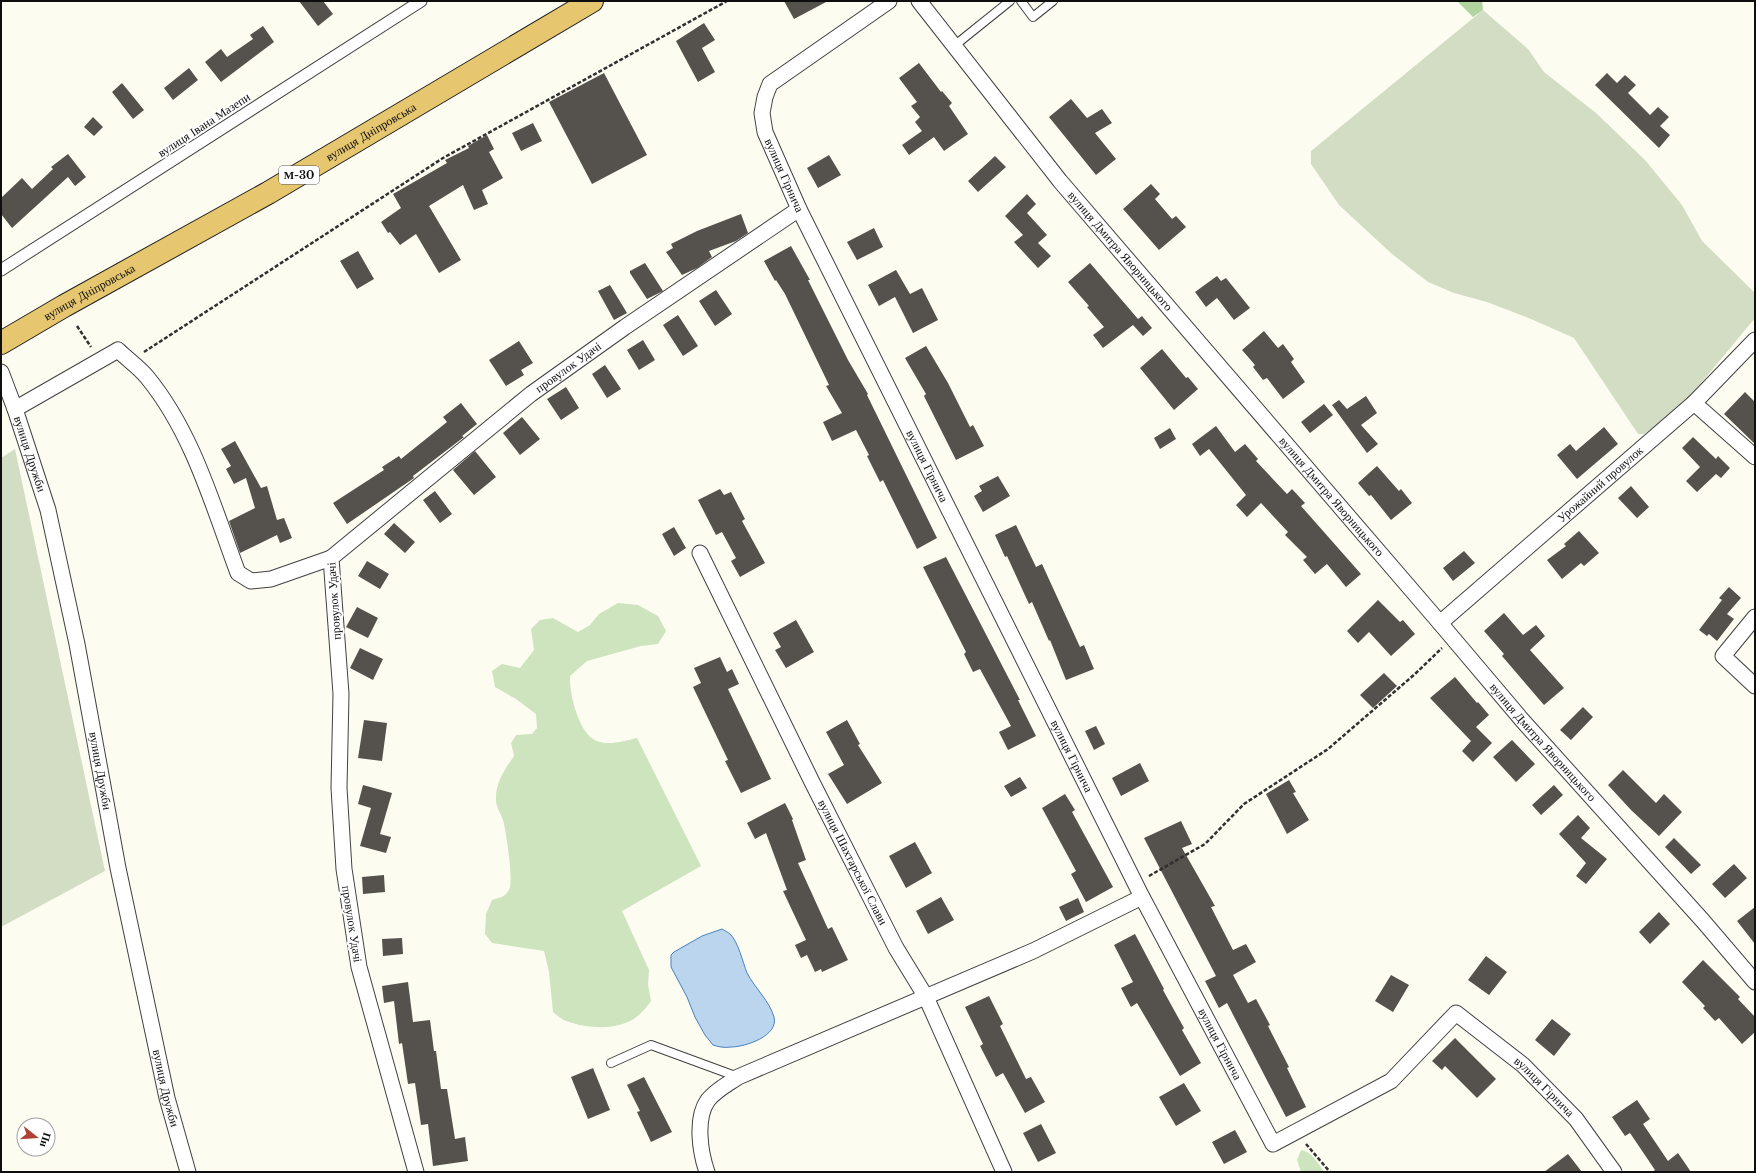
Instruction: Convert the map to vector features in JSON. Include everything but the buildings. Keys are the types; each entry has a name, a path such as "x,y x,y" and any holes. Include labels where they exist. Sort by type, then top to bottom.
{"highway":[{"name":"вулиця Дніпровська","path":"1,343 64,306 268,193 592,1"}],"street":[{"name":"вулиця Івана Мазепи","path":"1,270 421,1"},
{"name":"вулиця Гірнича","path":"889,1 770,84 764,97 762,113 765,132 799,209 1142,897 1273,1144 1391,1081 1456,1013 1523,1065 1576,1119 1614,1172"},
{"name":"вулиця Дмитра Яворницького","path":"918,1 1060,181 1522,720 1703,921 1755,982"},
{"name":"провулок Удачі","path":"416,1172 359,967 344,869 338,788 341,694 330,558 531,394 625,327 799,209"},
{"name":"Урожайний провулок","path":"1440,623 1694,403 1755,340"},
{"path":"15,409 118,350 146,376 164,401 192,451 238,573 251,581 271,579 330,558"},
{"name":"вулиця Дружби","path":"1,372 15,409 50,518 77,644 121,884 167,1098 188,1172"},
{"path":"1694,403 1755,457"},
{"name":"вулиця Шахтарської Слави","path":"700,553 812,782 893,941 926,997 1004,1172"},
{"path":"1755,617 1723,656 1755,686"},
{"path":"707,1172 702,1158 700,1135 702,1116 707,1101 738,1077 1033,951 1142,897"}],"lane":[{"path":"954,46 1010,1"},
{"path":"1021,1 1033,17 1053,1"},
{"path":"611,1063 651,1045 738,1077"}],"path":[{"path":"129,360 443,158 727,1"},
{"path":"1136,883 1205,844 1244,804 1328,749 1415,674 1452,638"},
{"path":"1294,1133 1330,1172"}],"green space":[{"path":"1457,1 1482,1 1483,10 1473,17"},
{"path":"1483,10 1528,49 1544,72 1596,113 1645,160 1682,205 1702,241 1755,293 1755,318 1692,394 1663,421 1644,434 1638,434 1574,338 1487,302 1454,293 1428,282 1392,254 1339,205 1311,164 1311,151"},
{"path":"15,449 105,871 1,927 1,458"},
{"path":"618,603 638,605 658,616 666,631 658,644 641,646 587,661 570,676 571,692 576,713 585,731 597,741 612,743 637,738 701,866 622,911 649,970 648,985 651,1001 635,1018 621,1025 589,1027 561,1019 553,1012 549,972 544,951 492,943 485,934 486,914 492,900 506,894 509,890 511,878 506,834 503,820 496,803 497,788 504,771 514,756 511,743 516,735 532,734 537,728 536,714 516,699 495,687 492,671 502,664 520,668 534,650 531,629 540,620 553,618 578,632 590,625 599,614"},
{"path":"1301,1150 1311,1155 1324,1172 1301,1172 1297,1160"}],"water":[{"path":"722,929 733,937 750,979 766,1000 774,1017 774,1024 771,1030 760,1039 744,1045 726,1047 713,1045 705,1035 671,967 671,955 674,952 702,936"}]}
